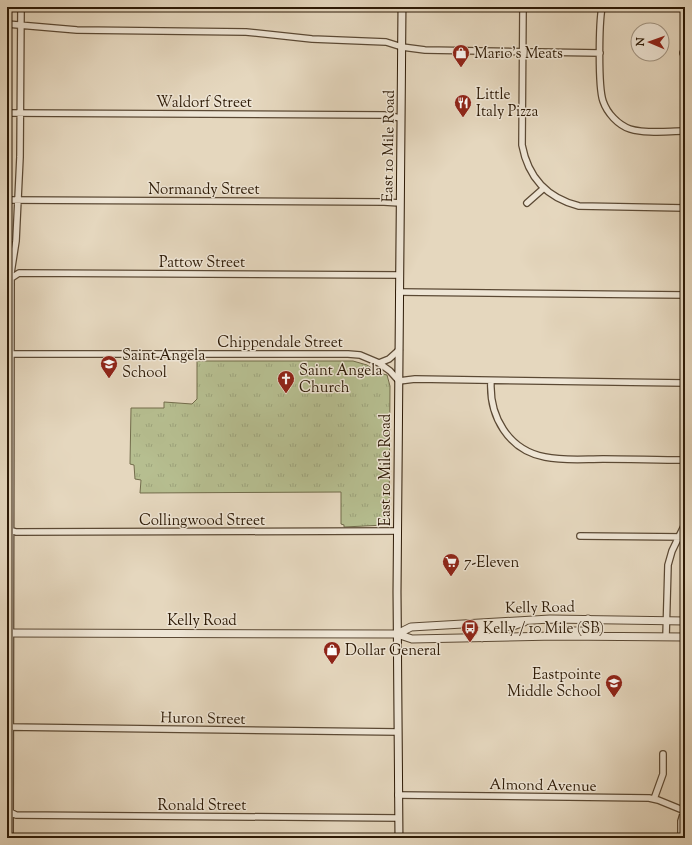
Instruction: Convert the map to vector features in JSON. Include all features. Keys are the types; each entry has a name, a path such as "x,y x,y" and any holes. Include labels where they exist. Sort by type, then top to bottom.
{"street":[{"path":"10,838 8,811 8,529 11,354 9,280 16,229 20,113 21,7"},
{"name":"East 10 Mile Road","path":"399,838 397,634 402,7"},
{"path":"523,7 522,145 528,167 544,188 558,199 579,206 685,208"},
{"path":"602,7 600,53 601,95 603,103 613,117 630,129 685,131"},
{"path":"7,24 21,24 76,30 246,32 312,39 386,42 402,47 443,51 600,53"},
{"name":"Waldorf Street","path":"7,113 384,115 401,118"},
{"path":"527,203 544,188"},
{"name":"Normandy Street","path":"7,200 400,203"},
{"name":"Pattow Street","path":"9,280 19,273 400,275"},
{"path":"399,292 685,295"},
{"path":"379,363 389,359 399,350"},
{"name":"Chippendale Street","path":"11,354 348,354 360,355 379,363 390,370 399,380"},
{"path":"399,380 685,383"},
{"path":"491,381 492,406 502,428 511,440 534,454 558,458 685,460"},
{"path":"666,637 668,565 678,537 685,524"},
{"name":"Collingwood Street","path":"8,529 16,532 398,531"},
{"path":"580,536 685,537"},
{"path":"482,638 480,632 483,628 513,626 530,619"},
{"name":"Kelly Road","path":"397,634 411,627 530,619 685,621"},
{"path":"556,636 563,631 591,631 594,625 588,620"},
{"name":"Kelly Road","path":"8,633 397,634 412,639 556,636 685,638"},
{"name":"Huron Street","path":"8,727 398,732"},
{"path":"654,799 663,774 663,754"},
{"name":"Almond Avenue","path":"398,795 654,799 684,811"},
{"name":"Ronald Street","path":"8,811 16,815 399,818"},
{"path":"681,838 681,821 684,811"}],"green space":[{"path":"197,361 353,361 367,365 379,373 387,375 390,386 389,521 385,525 344,527 344,525 341,524 341,492 140,493 141,480 135,479 134,465 130,464 131,408 164,408 164,402 192,404 197,399"}],"place":[{"name":"Mario's Meats","path":"461,68"},
{"name":"Little Italy Pizza","path":"463,118"},
{"name":"Saint Angela School","path":"109,379"},
{"name":"Saint Angela Church","path":"286,394"},
{"name":"7-Eleven","path":"451,577"},
{"name":"Kelly / 10 Mile (SB)","path":"470,643"},
{"name":"Dollar General","path":"332,665"},
{"name":"Eastpointe Middle School","path":"614,698"}]}
